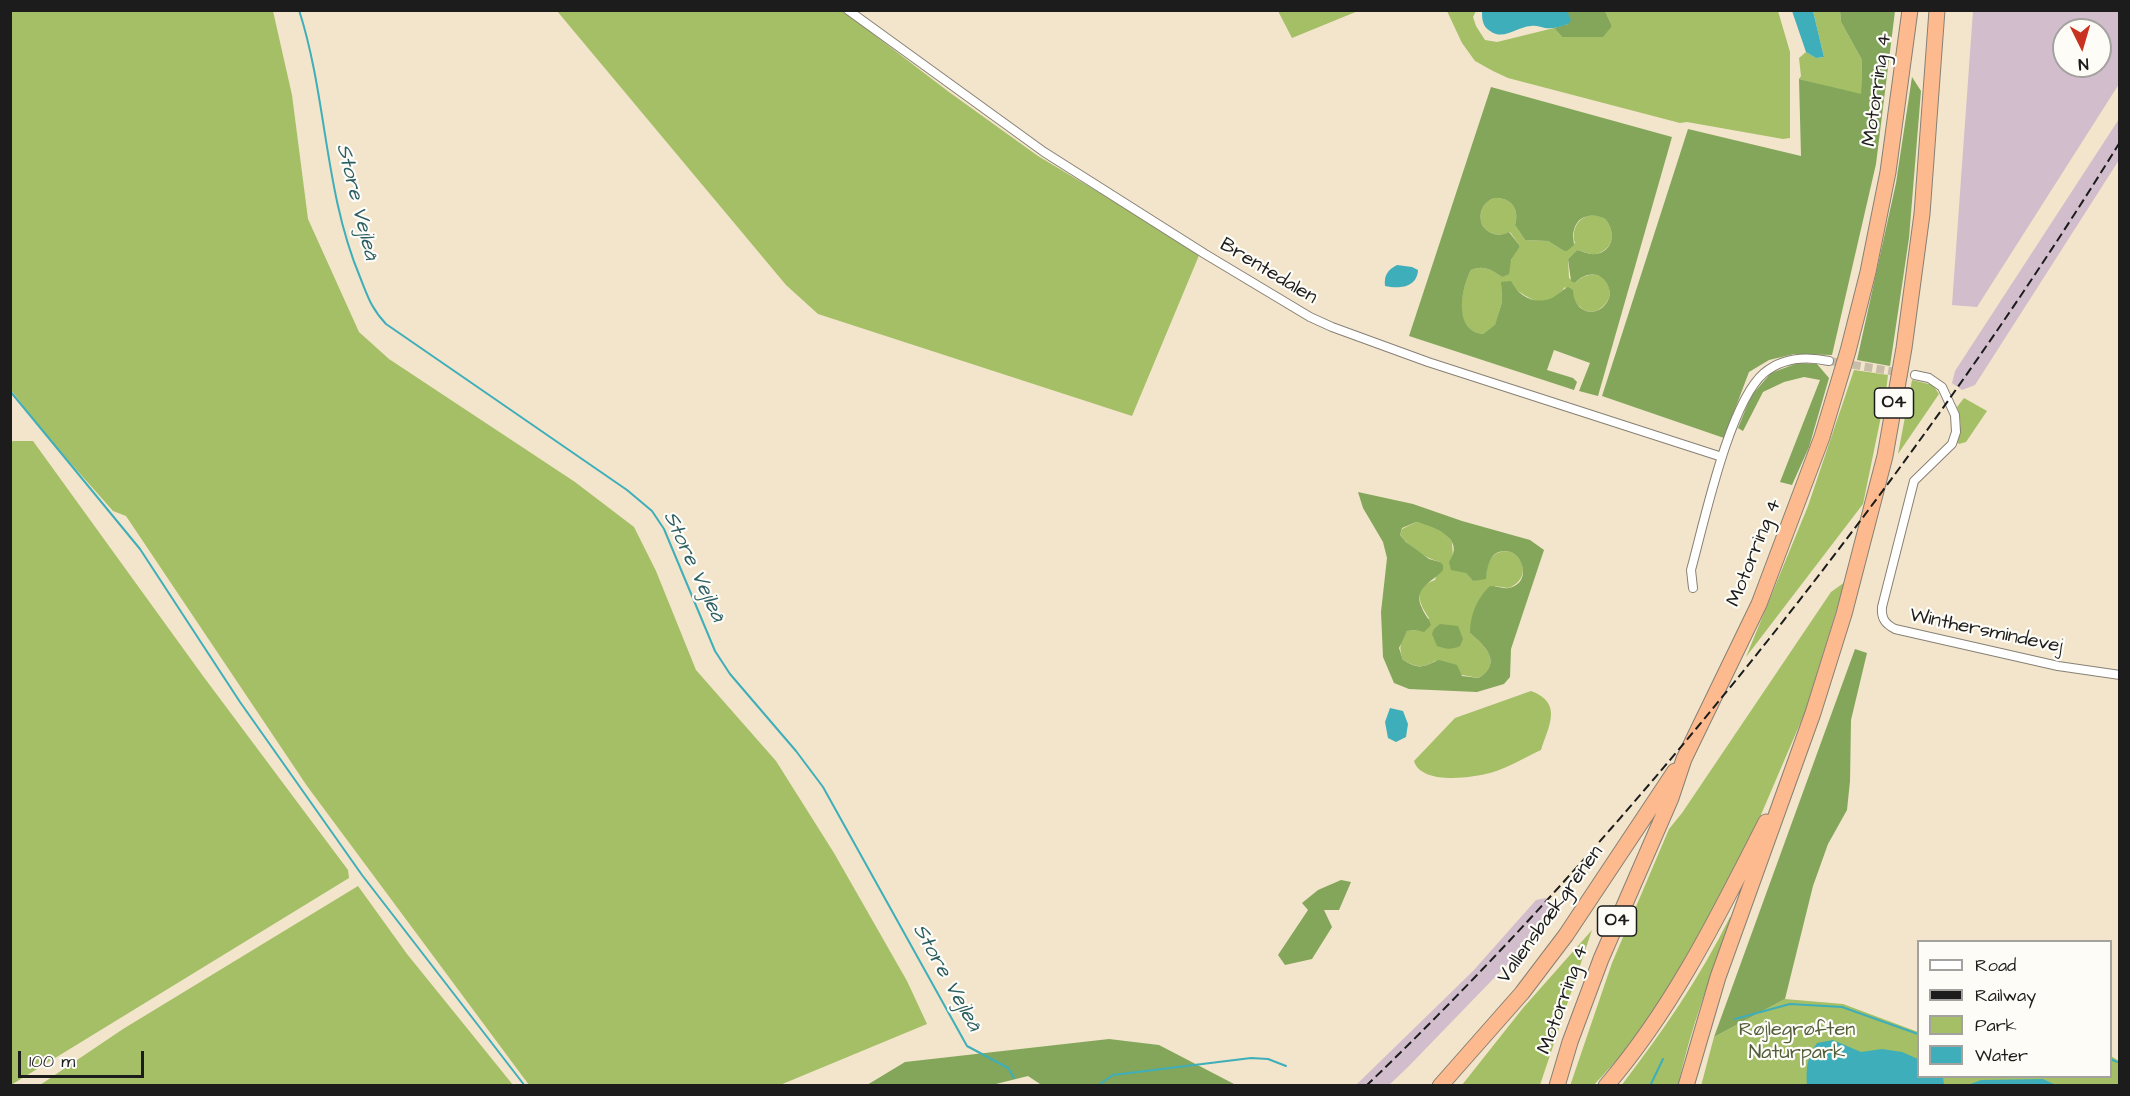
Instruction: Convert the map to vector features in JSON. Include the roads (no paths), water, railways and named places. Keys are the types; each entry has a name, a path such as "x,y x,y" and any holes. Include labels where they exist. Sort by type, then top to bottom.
{"highway":[{"name":"Motorring 4","path":"1557,1086 1570,1042 1601,958 1671,798 1684,759 1759,604 1822,437 1848,351 1868,272 1888,172 1910,10"},
{"name":"O4","path":"1686,1086 1718,977 1813,713 1844,614 1885,456 1904,348 1922,214 1937,10"},
{"name":"Vallensbækgrenen","path":"1440,1086 1515,1001 1566,935 1658,794 1684,759"},
{"path":"1606,1086 1681,982 1724,908 1787,782"}],"street":[{"name":"Brentedalen","path":"848,10 1044,152 1205,254 1310,317 1428,362 1722,457"},
{"path":"1693,588 1691,570 1722,457 1742,402 1753,384 1779,363 1796,358 1813,357 1829,361"},
{"name":"Winthersmindevej","path":"1915,375 1929,378 1942,387 1955,415 1956,432 1952,444 1914,481 1882,607 1884,620 1888,626 2058,666 2120,675"}],"water":[{"path":"1482,10 1567,11 1571,20 1568,24 1556,28 1533,26 1500,35 1485,27"},
{"path":"1792,11 1813,11 1824,57 1816,58 1806,52"},
{"path":"1397,265 1418,270 1417,276 1411,284 1406,286 1385,286 1387,274"},
{"path":"1390,708 1403,711 1408,724 1406,737 1396,742 1388,738 1385,722"},
{"path":"1833,1040 1861,1052 1882,1049 1902,1052 1917,1059 1917,1078 1943,1078 1944,1085 1807,1085 1808,1063 1817,1043"},
{"path":"2043,1079 2056,1085 1968,1085 1981,1080"}],"waterway":[{"name":"Store Vejleå","path":"299,10 315,76 339,211 360,277 377,313 386,324 627,490 652,511 664,529 715,651 730,674 796,751 823,787 967,1046 1008,1068 1014,1078"},
{"name":"Store Vejleå","path":"10,391 140,549 240,702 362,875 525,1086"},
{"path":"1735,1019 1790,1004 1842,1007 1917,1034"},
{"path":"1097,1086 1113,1075 1251,1058 1268,1059 1286,1066"},
{"path":"1650,1086 1663,1059"},
{"path":"2112,1060 2120,1063"}],"tunnel":[{"path":"1829,361 1915,375"}],"railway":[{"path":"1366,1086 1473,980 1524,925 1625,813 1722,698 1862,519 1952,396 2038,270 2120,142"}],"park label":[{"name":"Røjlegrøften Naturpark","path":"1797,1042"}]}
